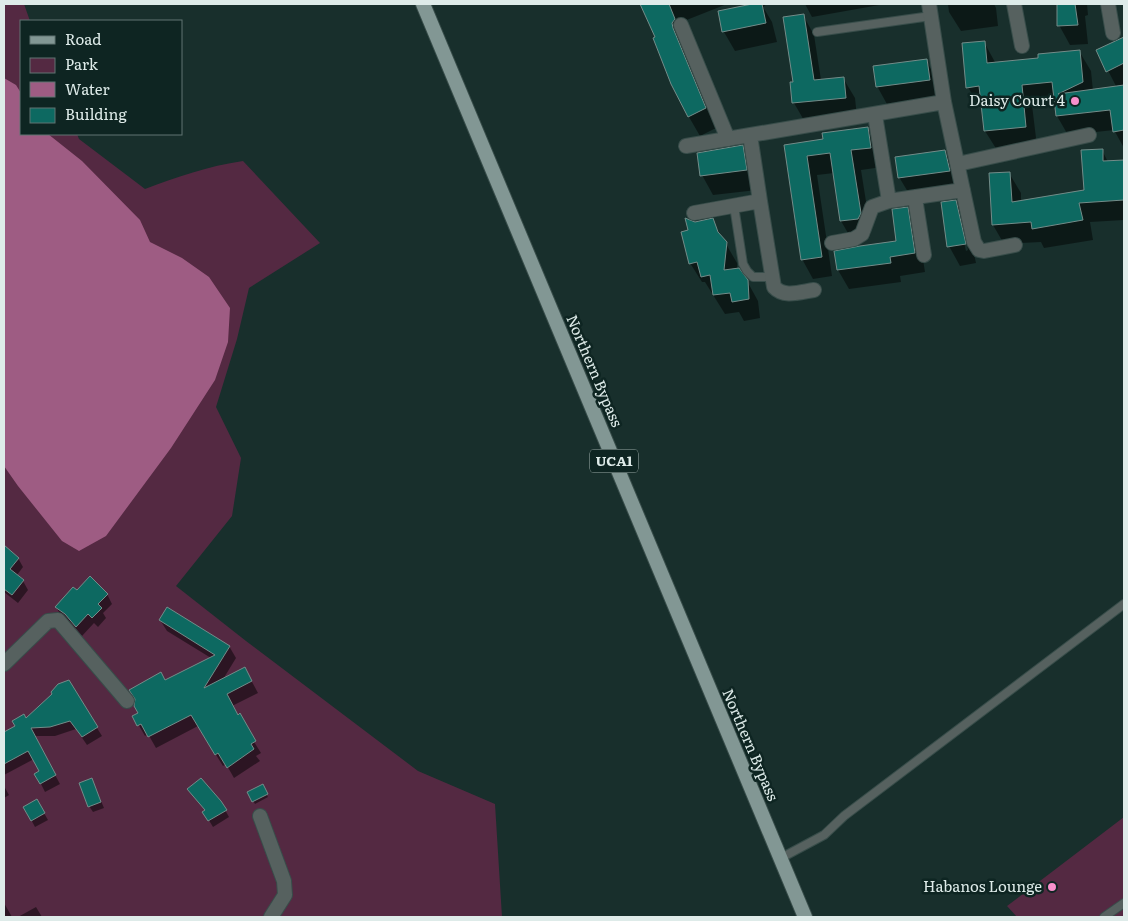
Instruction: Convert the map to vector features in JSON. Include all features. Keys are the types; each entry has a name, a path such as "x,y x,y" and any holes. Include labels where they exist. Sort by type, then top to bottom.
{"main road":[{"name":"Northern Bypass","path":"423,4 805,917"}],"street":[{"path":"1014,4 1022,46"},
{"path":"1108,4 1113,33"},
{"path":"930,10 944,102 971,234 979,250 984,251 1015,245"},
{"path":"681,26 728,139"},
{"path":"686,146 944,102"},
{"path":"875,115 889,201"},
{"path":"750,135 774,287 778,292 785,294 814,290"},
{"path":"958,164 1089,135"},
{"path":"832,243 858,237 862,234 872,207 889,201 963,190"},
{"path":"915,198 924,255"},
{"path":"694,213 760,201"},
{"path":"4,664 48,621 58,620 127,701"},
{"path":"260,816 284,881 285,895 272,917"}],"lane":[{"path":"817,32 930,10"},
{"path":"734,206 743,264 753,277 772,277"},
{"path":"781,858 824,835 844,816 1124,604"},
{"path":"1104,917 1124,903"}],"green space":[{"path":"4,4 24,4 30,20 20,20 20,135 77,135 79,139 145,189 205,169 243,161 320,243 249,288 237,339 216,407 241,458 232,516 176,586 418,771 495,804 502,917 4,917"},
{"path":"1124,817 1124,917 1017,917 1007,906"}],"water":[{"path":"4,78 16,85 20,91 20,135 49,135 82,161 140,220 150,242 182,258 209,277 230,308 228,342 215,380 171,448 106,536 79,551 62,541 4,466"}],"building":[{"path":"640,4 669,4 675,19 672,23 673,28 706,108 688,117 671,84 653,38 655,37"},
{"path":"752,4 762,4 766,23 722,32 718,11"},
{"path":"1057,4 1075,4 1078,25 1057,26"},
{"path":"804,14 814,80 844,77 846,98 792,103 790,82 793,82 783,17"},
{"path":"1124,37 1124,63 1106,72 1096,50"},
{"path":"985,41 987,63 1038,58 1038,54 1080,50 1083,82 1058,94 1124,85 1124,130 1113,132 1110,110 1056,116 1052,82 1022,85 1026,127 984,131 979,86 966,88 962,43"},
{"path":"927,59 930,80 876,87 873,66"},
{"path":"868,127 871,148 851,150 861,213 858,219 840,221 830,153 807,156 822,257 801,260 784,145 823,139 822,133"},
{"path":"743,145 747,170 700,176 697,153"},
{"path":"1103,149 1103,161 1124,160 1124,200 1079,203 1083,220 1032,229 1031,222 992,225 989,173 1010,172 1012,202 1084,190 1081,150"},
{"path":"945,150 950,171 898,178 895,157"},
{"path":"956,200 966,244 947,247 941,202"},
{"path":"908,207 915,253 890,257 891,263 837,270 834,251 896,241 892,209"},
{"path":"685,218 695,222 713,218 718,232 727,242 724,270 739,268 748,280 749,299 732,302 730,293 713,295 710,275 701,277 697,262 689,264 681,232 688,230"},
{"path":"4,545 19,558 10,569 24,580 12,595 4,589"},
{"path":"90,576 108,594 98,604 102,608 92,618 88,614 76,627 65,614 55,607 73,587 77,590"},
{"path":"167,607 230,646 204,688 245,667 252,681 227,694 238,715 240,713 256,741 251,744 254,749 227,768 218,753 215,755 191,715 148,737 141,724 137,726 132,716 138,713 134,706 135,699 129,690 161,672 165,680 215,655 159,620"},
{"path":"69,680 98,727 82,737 70,721 50,727 31,728 56,775 40,784 34,774 39,771 28,751 4,764 4,732 15,726 12,721 24,714 26,718 52,694 51,692 58,684"},
{"path":"92,778 101,802 88,807 79,783"},
{"path":"201,778 227,810 208,821 202,812 205,810 187,789"},
{"path":"263,784 268,794 252,802 247,792"},
{"path":"37,799 45,813 31,821 23,807"}],"place":[{"name":"Daisy Court 4","path":"1075,101"},
{"name":"Habanos Lounge","path":"1052,887"}]}
